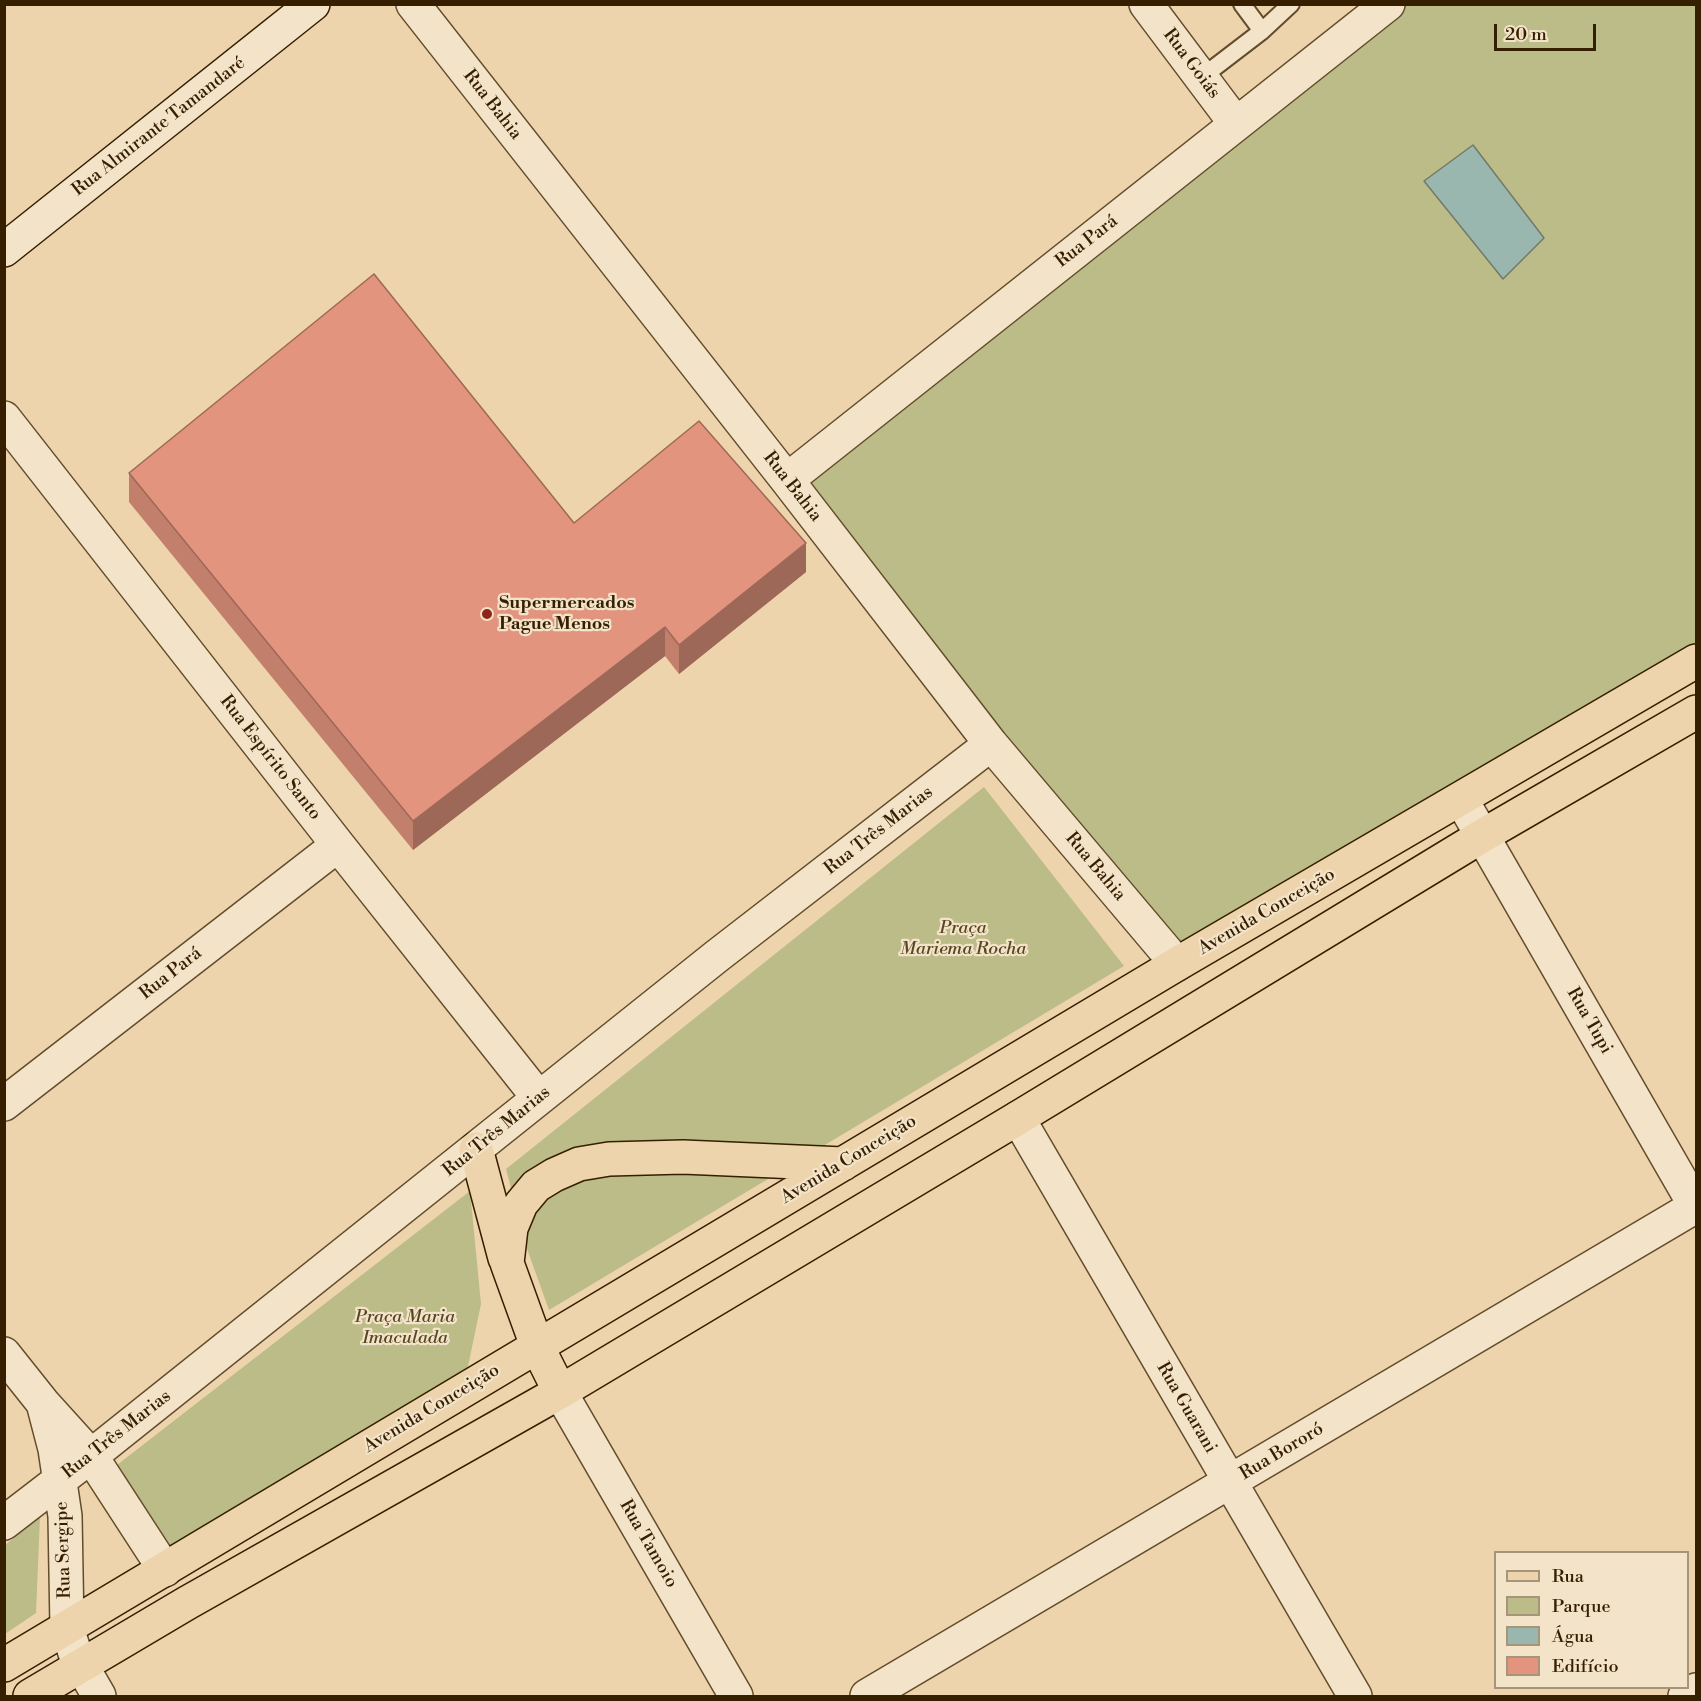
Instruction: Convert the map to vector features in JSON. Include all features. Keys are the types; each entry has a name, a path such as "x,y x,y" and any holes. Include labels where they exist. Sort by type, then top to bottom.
{"main road":[{"name":"Avenida Conceição","path":"4,1665 1176,964 1696,661"},
{"path":"30,1696 187,1603 561,1392 1482,836 1696,711"},
{"path":"476,1149 490,1209 507,1263 537,1346 561,1392"},
{"path":"507,1263 511,1228 521,1204 536,1186 579,1164 609,1159 683,1157 843,1164"}],"street":[{"name":"Rua Almirante Tamandaré","path":"5,248 313,4"},
{"name":"Rua Bahia","path":"413,4 991,744 1176,964"},
{"name":"Rua Goiás","path":"1146,4 1236,123"},
{"name":"Rua Pará","path":"787,480 1388,4"},
{"name":"Rua Espírito Santo","path":"4,417 538,1097"},
{"name":"Rua Três Marias","path":"4,1523 476,1149 538,1097 991,744"},
{"name":"Rua Tupi","path":"1461,799 1696,1206"},
{"name":"Rua Pará","path":"4,1104 338,844"},
{"name":"Rua Guarani","path":"1018,1118 1355,1696"},
{"name":"Rua Bororó","path":"867,1696 1696,1206"},
{"name":"Rua Sergipe","path":"4,1354 43,1403 91,1456 165,1570"},
{"name":"Rua Tamoio","path":"561,1392 736,1696"},
{"name":"Rua Sergipe","path":"43,1403 55,1449 65,1516 67,1628 81,1666 99,1696"},
{"path":"1685,1696 1696,1690"}],"lane":[{"path":"1242,4 1262,31"},
{"path":"1202,77 1262,31 1291,4"}],"green space":[{"path":"1397,5 1696,5 1696,658 1171,958 787,480"},
{"name":"Praça Mariema Rocha","path":"984,787 1124,966 549,1310 526,1246 506,1169"},
{"name":"Praça Maria Imaculada","path":"470,1191 481,1304 467,1371 171,1546 117,1465"},
{"path":"40,1517 36,1613 5,1634 5,1545"}],"water":[{"path":"1473,145 1544,238 1503,279 1424,181"}],"building":[{"name":"Supermercados Pague Menos","path":"374,274 574,523 699,421 806,543 679,645 665,627 413,821 129,473"}],"place":[{"name":"Supermercados Pague Menos","path":"487,614"}]}
